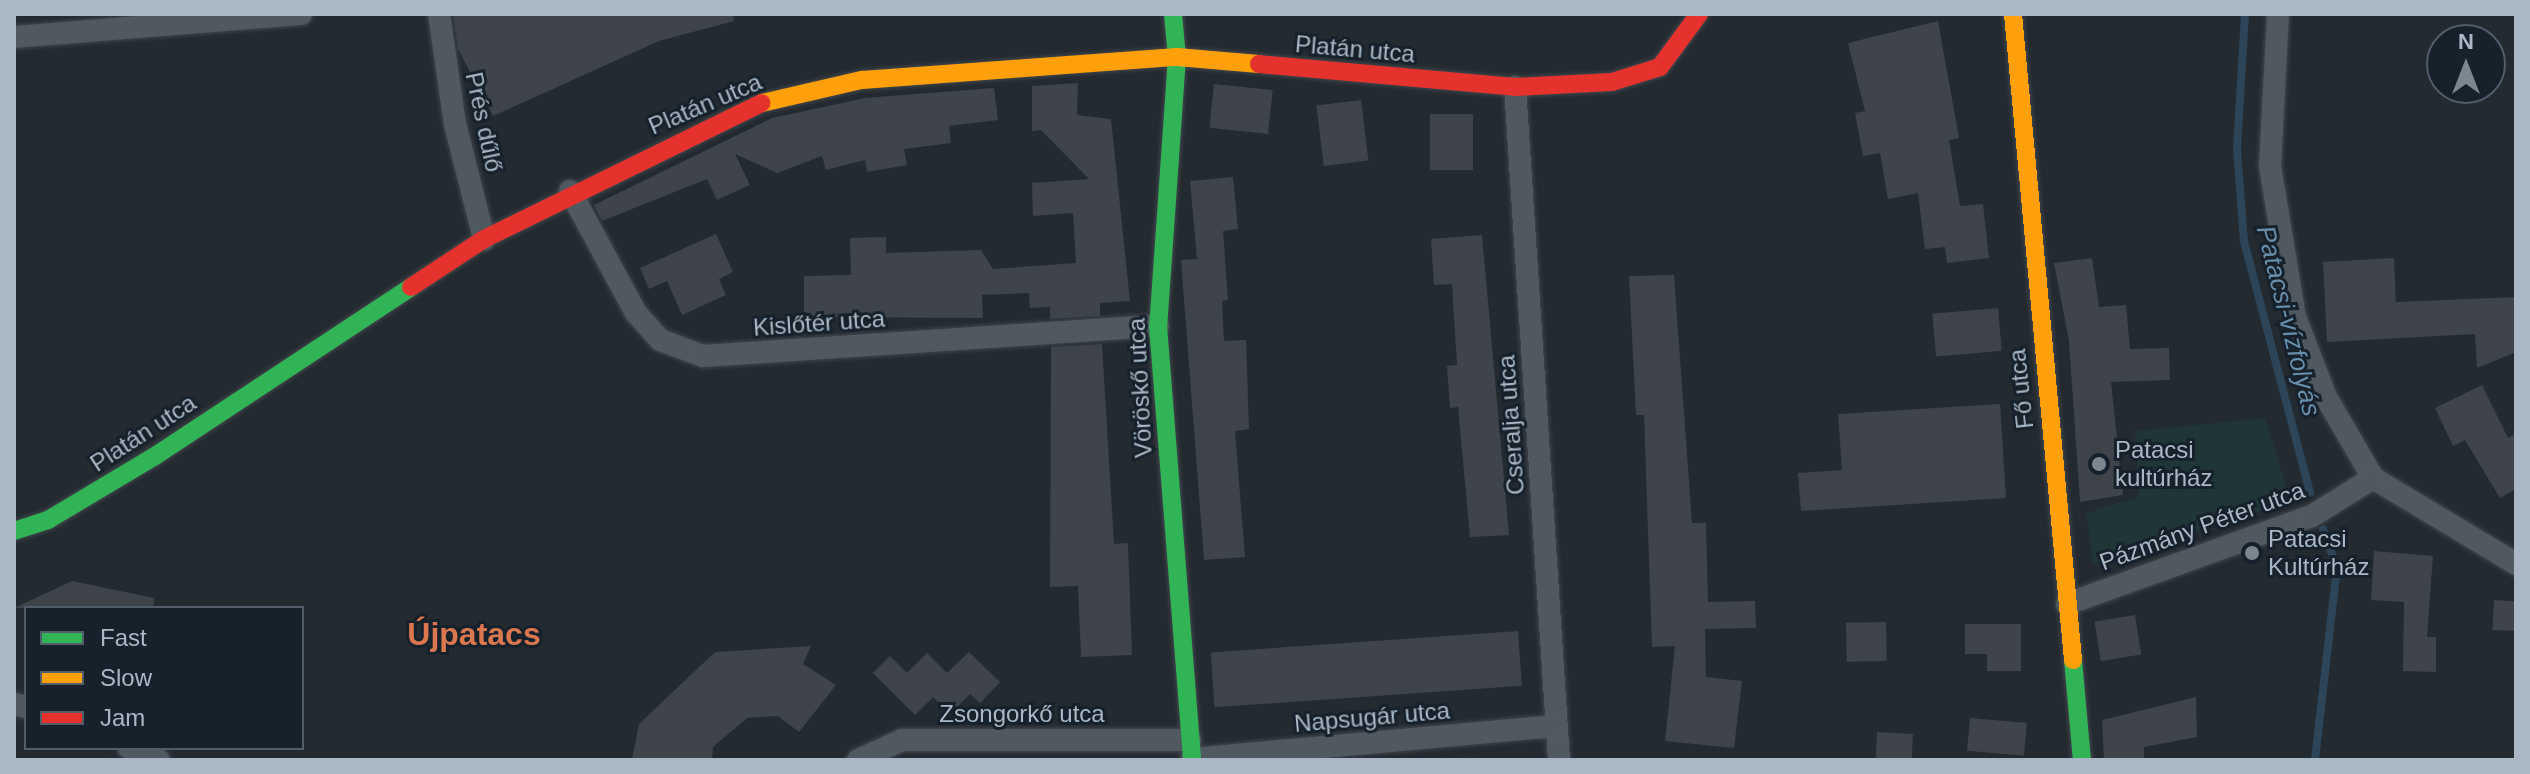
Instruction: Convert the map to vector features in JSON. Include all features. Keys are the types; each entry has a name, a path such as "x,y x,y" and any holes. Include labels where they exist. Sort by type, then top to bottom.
{"street":[{"path":"14,37 301,14"},
{"name":"Prés dűlő","path":"439,14 455,124 484,239"},
{"name":"Vöröskő utca","path":"1173,14 1177,57 1158,326 1191,753"},
{"name":"Platán utca","path":"14,531 48,520 155,456 484,239 570,191 766,101 848,83 1177,57 1515,87 1612,82 1660,67 1699,14"},
{"name":"Fő utca","path":"2013,14 2082,760"},
{"path":"2278,14 2270,166 2295,317 2340,429 2373,478 2516,564"},
{"name":"Cseralja utca","path":"1515,87 1559,760"},
{"name":"Kislőtér utca","path":"570,191 636,313 660,340 703,356 1158,326"},
{"name":"Pázmány Péter utca","path":"2067,604 2312,516 2373,478"},
{"name":"Napsugár utca","path":"1191,753 1557,726"},
{"name":"Zsongorkő utca","path":"858,760 902,740 1191,753"},
{"path":"134,750 159,760"}],"green space":[{"path":"2265,418 2291,501 2093,564 2086,513 2139,497 2135,431"}],"building":[{"path":"453,14 733,14 734,21 659,41 493,116 458,49"},
{"path":"1938,21 1959,138 1949,140 1960,206 1983,204 1989,258 1947,263 1945,247 1925,249 1918,193 1888,199 1880,153 1863,156 1855,113 1865,111 1848,43"},
{"path":"1078,83 1077,115 1111,119 1130,301 1100,303 1100,316 1050,319 1050,307 1030,308 1029,293 982,295 983,318 804,317 804,276 851,275 850,238 886,237 886,253 981,250 993,269 1076,263 1073,213 1033,216 1032,183 1089,179 1041,130 1032,131 1032,86"},
{"path":"1214,84 1273,90 1268,134 1209,128"},
{"path":"994,88 998,120 949,126 951,143 904,149 907,165 867,172 865,160 826,170 822,156 777,173 735,154 750,185 717,200 707,179 602,221 594,205 772,118 865,98"},
{"path":"1361,100 1368,161 1324,166 1316,105"},
{"path":"1430,114 1473,114 1473,170 1430,170"},
{"path":"1233,177 1238,229 1223,231 1228,300 1222,301 1224,341 1246,340 1249,429 1235,431 1245,557 1204,560 1181,260 1197,259 1190,181"},
{"path":"716,234 733,272 719,279 726,295 682,315 667,281 649,289 640,268"},
{"path":"1482,235 1509,535 1470,537 1458,407 1450,408 1447,366 1457,365 1452,284 1434,285 1431,239"},
{"path":"2092,258 2099,307 2126,305 2130,349 2169,348 2170,380 2111,382 2123,495 2080,502 2069,341 2054,263"},
{"path":"2394,258 2396,302 2516,297 2516,352 2477,368 2475,334 2327,342 2323,262"},
{"path":"1674,275 1692,523 1706,523 1708,602 1755,601 1756,628 1705,629 1706,677 1742,681 1734,748 1665,741 1675,646 1652,647 1644,415 1636,415 1629,276"},
{"path":"1998,308 2002,351 1936,357 1932,314"},
{"path":"1102,344 1114,544 1128,543 1132,655 1081,657 1078,586 1050,587 1051,347"},
{"path":"2482,385 2508,438 2516,434 2516,489 2500,498 2465,440 2453,446 2435,408"},
{"path":"2000,404 2006,498 1801,511 1798,473 1842,470 1838,414"},
{"path":"2374,551 2433,556 2427,637 2436,637 2436,672 2403,671 2404,602 2371,600"},
{"path":"72,581 154,598 153,606 14,608"},
{"path":"2494,600 2516,601 2514,631 2492,630"},
{"path":"2135,615 2141,655 2101,661 2095,621"},
{"path":"1886,622 1887,661 1847,662 1846,623"},
{"path":"1965,624 2021,624 2021,671 1987,671 1987,654 1965,654"},
{"path":"1518,631 1522,686 1215,707 1211,652"},
{"path":"811,646 803,664 836,685 799,732 778,716 747,718 713,747 712,760 632,760 639,724 715,652"},
{"path":"969,652 1000,682 980,703 970,694 950,714 933,697 915,715 873,673 890,656 907,673 927,653 947,673"},
{"path":"2196,697 2197,737 2144,747 2144,760 2104,760 2102,720"},
{"path":"1970,718 2027,723 2024,756 1967,751"},
{"path":"1877,732 1913,734 1912,760 1876,760"}],"waterway":[{"name":"Patacsi-vízfolyás","path":"2245,14 2237,150 2244,241 2310,493"},
{"name":"Patacsi-vízfolyás","path":"2315,760 2337,568 2323,529"}],"traffic: fast":[{"path":"1173,14 1177,57 1158,326 1192,760"},
{"path":"14,531 48,520 155,456 411,287"},
{"path":"2073,660 2082,760"}],"traffic: slow":[{"path":"2013,14 2073,660"},
{"path":"762,103 862,80 1177,57 1259,64"}],"traffic: jam":[{"path":"1259,64 1515,87 1612,82 1660,67 1699,14"},
{"path":"411,287 484,239 762,103"}],"place":[{"name":"Patacsi kultúrház","path":"2099,464"},
{"name":"Patacsi Kultúrház","path":"2252,553"}],"district":[{"name":"Újpatacs","path":"474,634"}]}
